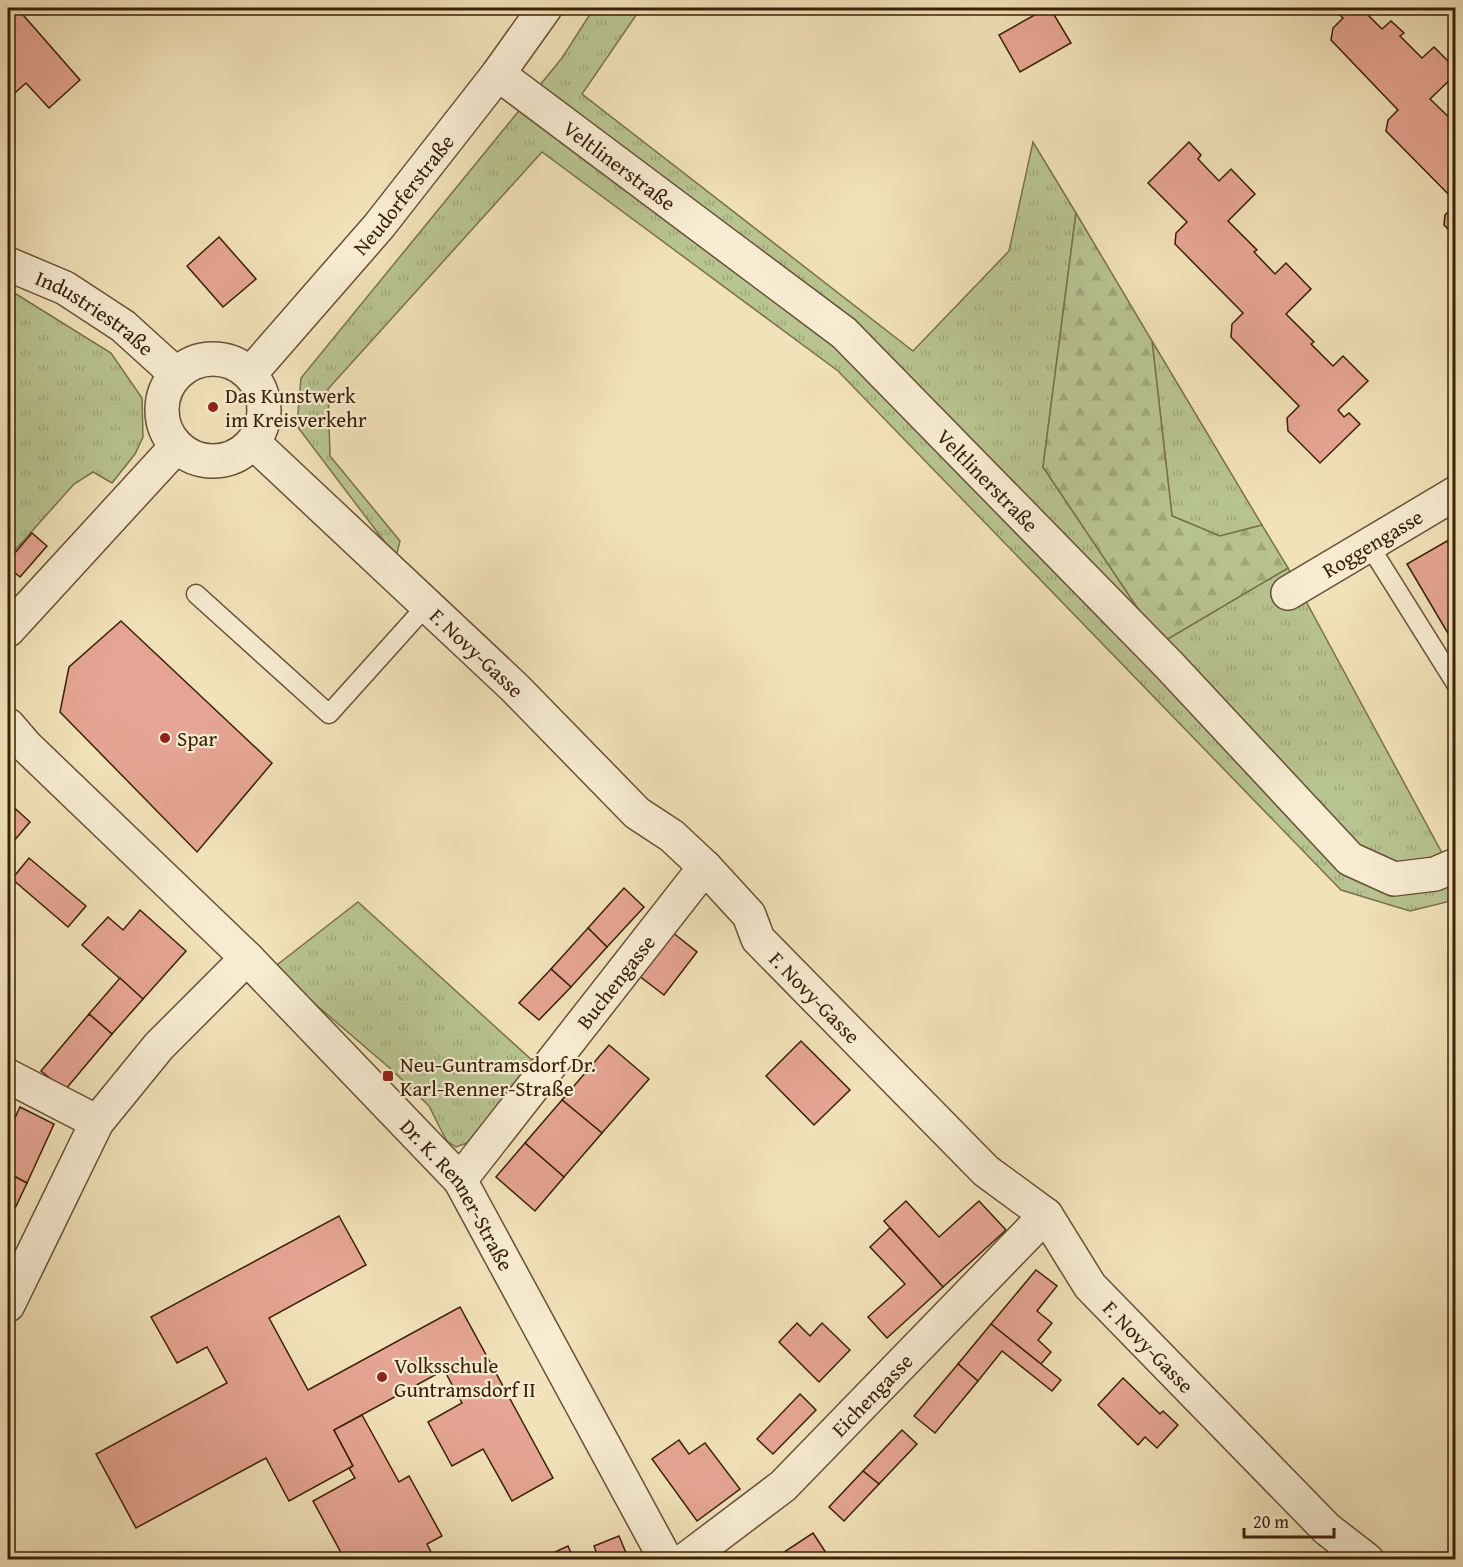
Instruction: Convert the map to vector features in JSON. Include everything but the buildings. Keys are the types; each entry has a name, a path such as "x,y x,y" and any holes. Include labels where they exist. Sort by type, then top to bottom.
{"street":[{"name":"Neudorferstraße","path":"250,374 379,226 498,74 545,8"},
{"name":"Veltlinerstraße","path":"498,74 844,333 1169,665 1350,859 1394,879 1435,874 1455,865"},
{"name":"Industriestraße","path":"8,264 65,288 123,326 176,374"},
{"path":"213,358 232,362 250,374 260,388 264,406 263,424 254,442 237,456 215,462 194,459 176,447 165,430 161,411 165,390 176,374 191,363 213,358"},
{"name":"F. Novy-Gasse","path":"254,442 515,688 637,813 672,836 705,867 749,915 758,939 969,1155 986,1171 1046,1215 1090,1286 1327,1529 1367,1560"},
{"path":"8,630 176,447"},
{"name":"Roggengasse","path":"1288,593 1455,493"},
{"name":"Dr. K. Renner-Straße","path":"8,725 35,754 247,958 460,1180 666,1560"},
{"name":"Buchengasse","path":"460,1180 705,867"},
{"path":"8,1305 97,1122 159,1046 247,958"},
{"path":"8,1076 97,1122"},
{"name":"Eichengasse","path":"685,1560 783,1486 1046,1215"}],"lane":[{"path":"1369,545 1455,684"},
{"path":"196,594 328,714 427,605"}],"green space":[{"path":"594,8 641,8 582,94 913,351 1009,251 1033,142 1076,213 1043,467 1161,643 1288,568 1455,877 1455,900 1410,911 1341,890 838,371 542,152 328,389 330,456 400,541 396,557 297,426 301,378 562,58"},
{"path":"1076,213 1152,341 1172,516 1220,536 1262,525 1288,568 1161,643 1043,467"},
{"path":"8,289 111,353 142,398 143,437 135,454 112,483 93,472 74,484 8,558"},
{"path":"1152,341 1262,525 1220,536 1172,516"},
{"path":"358,902 534,1062 467,1143 456,1147 447,1141 429,1106 392,1070 273,968"}],"place":[{"name":"Das Kunstwerk im Kreisverkehr","path":"213,407"},
{"name":"Spar","path":"165,738"},
{"name":"Neu-Guntramsdorf Dr. Karl-Renner-Straße","path":"388,1076"},
{"name":"Volksschule Guntramsdorf II","path":"382,1377"}]}
